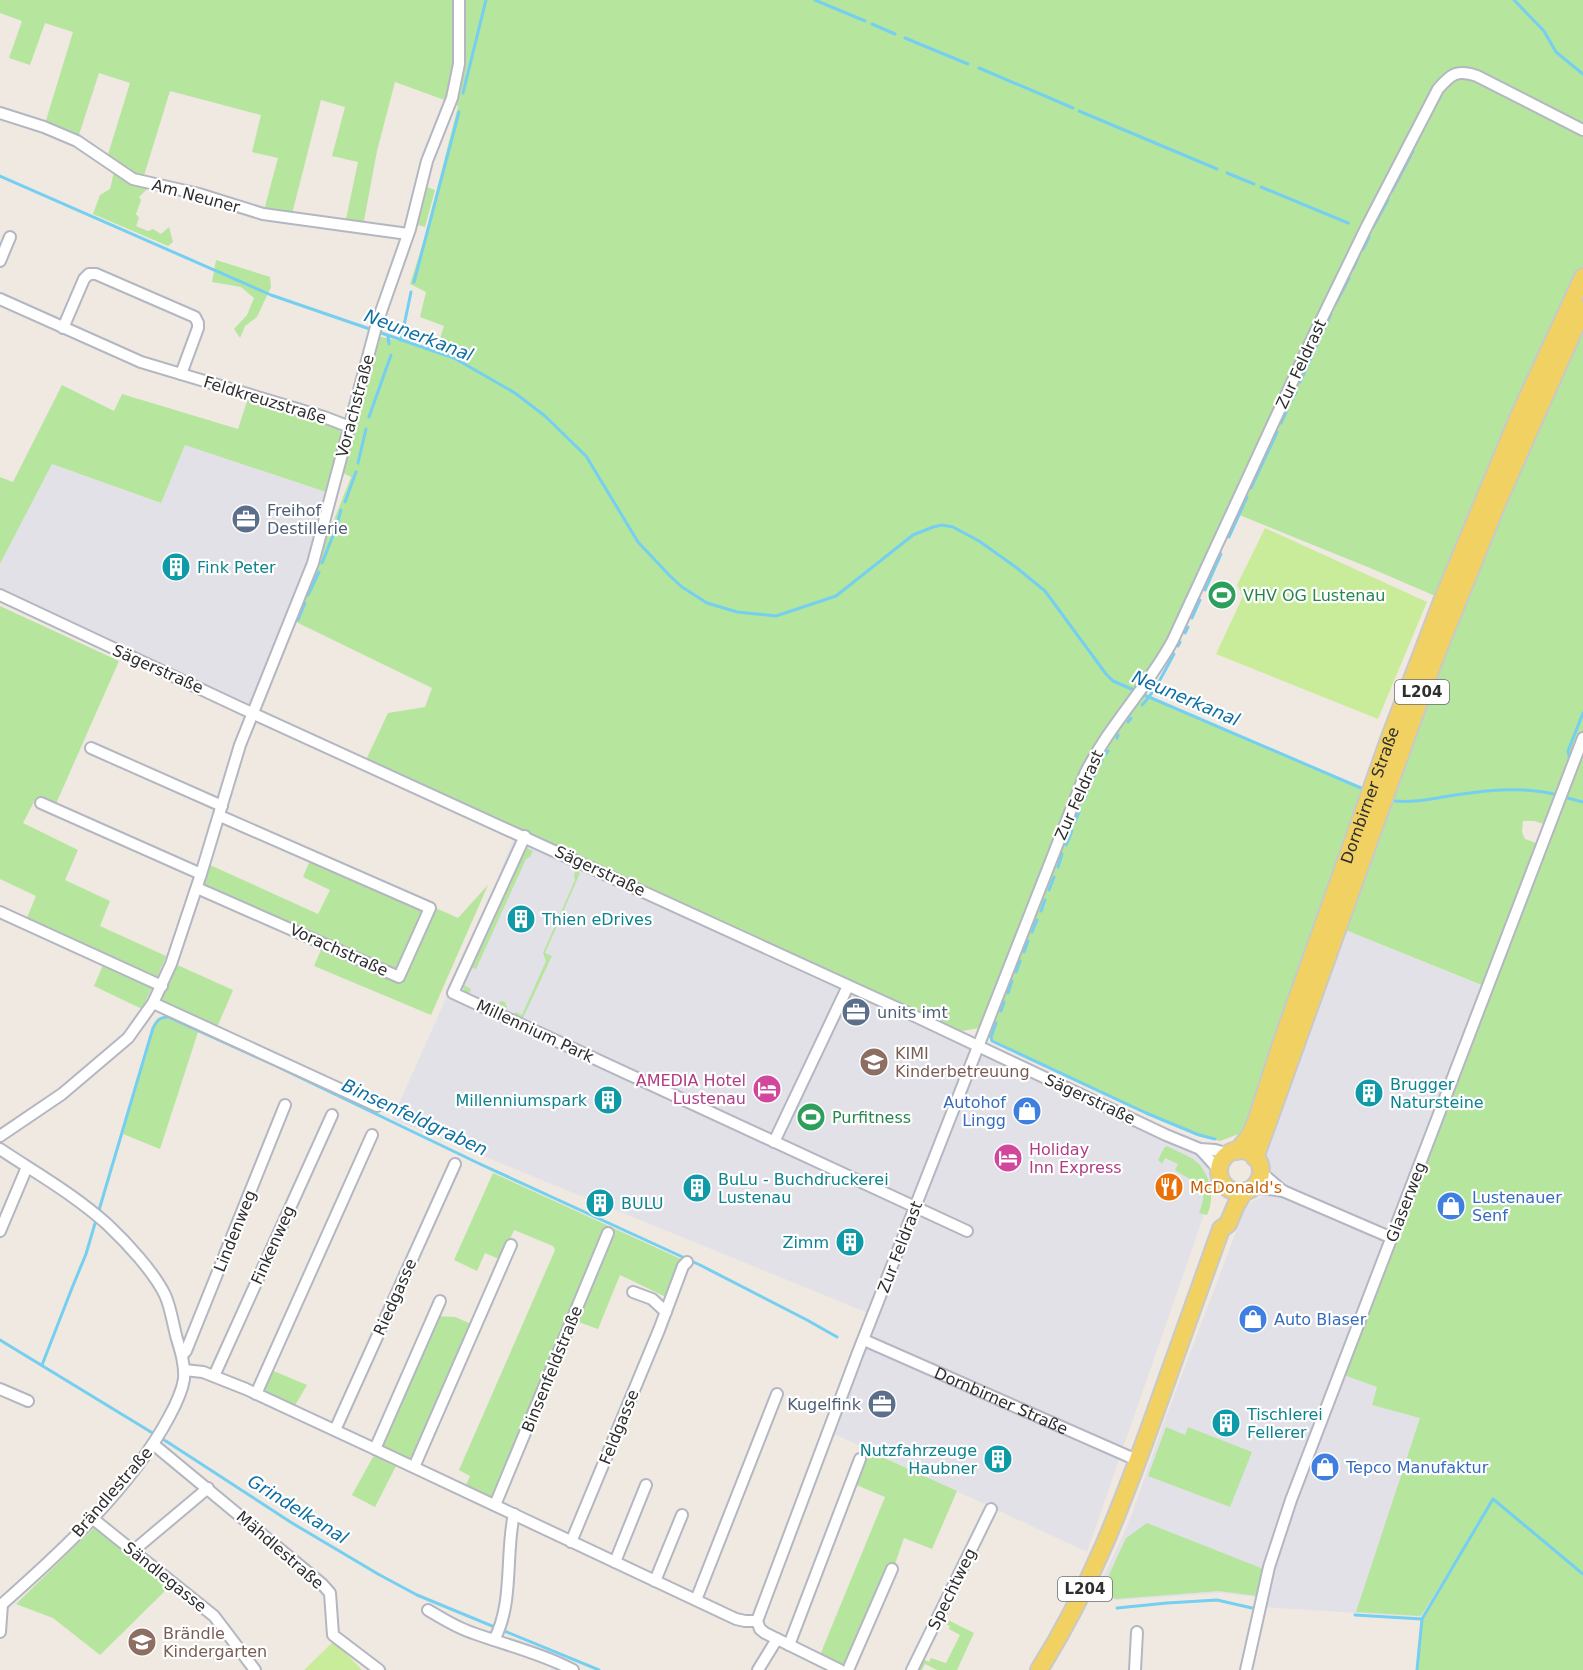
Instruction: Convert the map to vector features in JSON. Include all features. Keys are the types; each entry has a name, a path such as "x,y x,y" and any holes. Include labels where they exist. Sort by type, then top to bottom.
{"main road":[{"name":"Dornbirner Straße","path":"1040,1670 1086,1587 1110,1535 1221,1229 1219,1221 1223,1207 1223,1160 1249,1137 1256,1122 1331,902 1442,601 1519,416 1583,277"},
{"name":"Dornbirner Straße","path":"1221,1229 1228,1224 1236,1205 1259,1180 1258,1164 1434,660 1510,473 1583,309"},
{"path":"1233,1152 1244,1151 1258,1164"},
{"path":"1222,1178 1231,1190 1249,1189"}],"street":[{"name":"Vorachstraße","path":"0,1136 62,1094 118,1048 136,1029 162,986 197,888 240,745 313,563 377,323 408,234 428,161 454,93 459,64 459,0"},
{"name":"Zur Feldrast","path":"757,1621 815,1464 1085,774 1104,740 1173,640 1313,338 1367,226 1438,89 1448,77 1467,72 1583,130"},
{"name":"Am Neuner","path":"0,113 44,127 77,141 133,179 142,182 199,194 263,214 408,234"},
{"path":"0,261 10,237"},
{"name":"Feldkreuzstraße","path":"63,328 84,279 89,274 96,273 195,317 198,328 181,374"},
{"name":"Feldkreuzstraße","path":"0,300 141,363 324,417 350,427"},
{"name":"Sägerstraße","path":"0,595 525,836 1166,1135 1200,1149 1233,1152"},
{"name":"Glaserweg","path":"1246,1670 1269,1567 1288,1508 1583,738"},
{"name":"Vorachstraße","path":"91,748 430,908 399,977 197,888"},
{"path":"41,803 201,874"},
{"name":"Millennium Park","path":"525,836 453,993 967,1231"},
{"path":"0,912 162,986"},
{"path":"774,1142 848,986"},
{"path":"153,1003 377,1106"},
{"name":"Lindenweg","path":"182,1355 186,1351 203,1312 285,1106"},
{"name":"Finkenweg","path":"214,1376 332,1115"},
{"path":"256,1394 372,1135"},
{"name":"Brändlestraße","path":"0,1149 92,1210 130,1248 165,1295 184,1370 184,1381 162,1431 131,1474 92,1518 1,1605"},
{"name":"Sägerstraße","path":"1200,1149 1222,1178"},
{"name":"Riedgasse","path":"335,1430 455,1164"},
{"path":"1258,1164 1283,1191"},
{"path":"0,1231 27,1167"},
{"path":"1249,1189 1283,1191 1392,1238"},
{"name":"Binsenfeldstraße","path":"495,1506 608,1233"},
{"path":"414,1467 511,1245"},
{"name":"Feldgasse","path":"571,1542 683,1266 687,1262"},
{"path":"633,1292 652,1299 666,1312"},
{"path":"375,1449 440,1301"},
{"name":"Dornbirner Straße","path":"864,1340 1138,1461"},
{"path":"184,1370 203,1372 256,1394 736,1619 757,1621 760,1629 840,1670"},
{"path":"0,1389 28,1401"},
{"path":"696,1600 777,1394"},
{"name":"Mähdlestraße","path":"154,1443 322,1584 330,1593 333,1635 379,1670"},
{"path":"789,1645 860,1459"},
{"path":"615,1562 646,1485"},
{"path":"133,1551 208,1488"},
{"name":"Spechtweg","path":"912,1670 992,1509"},
{"path":"496,1637 505,1615 510,1537 514,1514"},
{"path":"655,1581 682,1515"},
{"name":"Sändlegasse","path":"92,1518 214,1616 255,1670"},
{"path":"848,1670 892,1569"},
{"path":"0,1632 1,1605"},
{"path":"428,1610 456,1626 496,1637 573,1670"},
{"path":"1135,1670 1137,1632"},
{"path":"758,1670 777,1639"}],"shaded area":[{"path":"185,445 332,494 313,563 253,713 0,595 0,564 52,464 160,503"},
{"path":"521,833 1223,1160 1087,1552 828,1431 873,1315 392,1119 478,927 513,840"},
{"path":"1343,929 1490,989 1583,1670 1482,1670 1420,1617 1263,1607 1257,1597 1219,1593 1103,1601 1094,1596 1132,1514 1164,1422 1245,1208 1262,1197 1272,1174 1268,1167 1265,1143"}],"green space":[{"path":"0,0 459,0 450,102 395,82 377,151 363,226 345,224 358,162 332,156 345,107 321,100 291,218 263,214 278,158 252,152 261,115 170,91 142,182 106,161 130,83 99,73 77,141 44,127 73,32 45,23 30,65 9,58 22,21 0,13"},
{"path":"461,0 1583,0 1583,1670 1417,1670 1422,1619 1468,1540 1421,1616 1356,1612 1420,1418 1372,1405 1377,1387 1344,1375 1547,825 1534,821 1523,821 1522,832 1525,839 1539,844 1484,986 1343,929 1449,602 1237,514 1162,653 1071,801 979,1028 962,1031 366,760 388,713 425,707 432,688 294,621 351,477 343,473 351,432 376,336 437,348 444,326 420,317 426,292 410,284 424,240 458,106 452,103"},
{"path":"114,172 148,188 139,197 141,200 136,214 139,218 136,226 148,231 153,229 161,234 169,227 173,242 168,246 93,214 100,195 110,189"},
{"path":"424,186 435,190 425,227 414,224"},
{"path":"216,260 270,277 271,287 257,317 245,326 240,338 234,329 247,315 254,298 241,287 212,282"},
{"path":"62,385 114,411 122,394 238,429 248,398 321,420 339,428 341,434 326,492 185,445 161,503 52,464 0,564 0,477 13,482"},
{"path":"1265,528 1427,602 1378,719 1216,654 1243,596 1237,585"},
{"path":"0,606 119,661 55,806 36,798 23,823 78,850 65,880 110,901 100,926 166,956 156,980 26,920 36,896 0,879"},
{"path":"1142,694 1366,790 1244,1132 1220,1141 1199,1135 1112,1098 987,1037 1092,768"},
{"path":"527,848 533,851 526,859 476,969 472,968 464,985 471,989 469,995 496,1007 501,1001 505,1002 507,1007 504,1011 466,995 463,987 522,854"},
{"path":"313,853 458,918 488,885 431,1015 314,966 324,943 203,886 210,865 318,914 330,890 303,877"},
{"path":"575,870 580,873 545,953 552,956 521,1022 512,1016 516,1012 522,1015 546,961 543,953 575,880"},
{"path":"104,963 153,985 142,1009 94,986"},
{"path":"175,964 233,990 218,1025 214,1026 164,1003 161,996"},
{"path":"163,1018 198,1032 160,1149 123,1134 154,1028"},
{"path":"1167,1146 1193,1159 1204,1170 1211,1193 1207,1215 1199,1213 1203,1196 1200,1186 1175,1170 1178,1164 1165,1158 1162,1164 1158,1160"},
{"path":"493,1173 683,1260 668,1298 620,1275 598,1329 570,1319 492,1499 465,1487 470,1476 459,1470 555,1250 553,1246 514,1230 501,1260 485,1253 477,1271 454,1260"},
{"path":"436,1316 455,1317 474,1325 415,1459 410,1462 381,1448"},
{"path":"269,1369 307,1385 294,1407 261,1392"},
{"path":"1166,1427 1185,1435 1188,1427 1252,1452 1230,1507 1148,1476"},
{"path":"867,1450 957,1491 932,1549 904,1538 895,1564 892,1563 848,1664 844,1667 820,1655 885,1497 854,1484"},
{"path":"375,1456 396,1466 375,1507 352,1495"},
{"path":"1147,1523 1261,1568 1263,1571 1257,1596 1219,1591 1116,1599 1101,1592 1126,1538"},
{"path":"95,1527 169,1587 100,1655 53,1618 16,1604"},
{"path":"942,1617 974,1633 957,1670 937,1670 925,1664 922,1670 915,1670 921,1658 929,1662 931,1658 946,1663 960,1635 941,1622"},
{"path":"334,1641 362,1670 304,1670"}],"waterway":[{"path":"463,93 486,0"},
{"path":"815,0 865,21"},
{"path":"1514,0 1544,31 1556,52 1583,74"},
{"path":"872,24 895,34"},
{"path":"905,38 968,64"},
{"path":"979,68 1073,108"},
{"path":"1079,111 1217,169"},
{"path":"414,282 459,112"},
{"path":"1392,191 1413,151"},
{"path":"1227,173 1254,184"},
{"name":"Neunerkanal","path":"0,176 271,295 454,358 515,393 545,416 586,456 638,542 682,587 707,603 737,612 776,616 836,596 913,535 942,525 953,527 979,541 1045,591 1106,674 1113,681 1136,691"},
{"path":"1261,187 1348,223"},
{"path":"1373,227 1388,200"},
{"path":"1363,249 1369,237"},
{"path":"1353,269 1358,258"},
{"path":"1336,303 1349,278"},
{"path":"401,340 411,292"},
{"path":"1300,382 1331,314"},
{"path":"388,336 389,344"},
{"path":"369,417 391,355"},
{"path":"1291,401 1296,392"},
{"path":"1281,423 1287,410"},
{"path":"358,463 366,429"},
{"path":"1251,488 1277,432"},
{"path":"345,502 356,472"},
{"path":"1229,537 1247,497"},
{"path":"322,563 341,510"},
{"path":"1205,590 1221,554"},
{"path":"308,595 319,572"},
{"path":"1192,618 1200,600"},
{"path":"298,620 305,603"},
{"path":"1185,633 1188,627"},
{"path":"1178,646 1180,642"},
{"path":"1142,705 1155,688 1174,654"},
{"name":"Neunerkanal","path":"1142,694 1361,788"},
{"path":"1569,756 1568,751 1583,713"},
{"path":"1128,722 1131,718"},
{"path":"1092,780 1097,770"},
{"path":"1084,800 1088,789"},
{"name":"Neunerkanal","path":"1395,801 1418,801 1494,790 1533,790 1558,795"},
{"name":"Neunerkanal","path":"1564,797 1583,802"},
{"path":"1075,822 1080,809"},
{"path":"1066,845 1072,831"},
{"path":"1058,867 1062,854"},
{"path":"1049,890 1054,877"},
{"path":"1041,911 1045,900"},
{"path":"1032,932 1037,920"},
{"path":"1024,952 1028,941"},
{"path":"1016,972 1020,961"},
{"path":"1008,993 1012,981"},
{"path":"1001,1011 1004,1002"},
{"name":"Binsenfeldgraben","path":"99,1210 153,1028 159,1020 168,1017 700,1265 837,1337"},
{"path":"996,1023 991,1037 992,1041 1146,1113 1199,1135 1215,1139"},
{"name":"Binsenfeldgraben","path":"42,1365 86,1254 96,1220"},
{"name":"Grindelkanal","path":"0,1340 169,1443 292,1523 378,1574 417,1595 599,1670"},
{"path":"1355,1615 1422,1619 1493,1499 1583,1574"},
{"path":"1117,1608 1217,1600 1252,1608"},
{"path":"1417,1670 1422,1619"}],"place":[{"name":"Freihof Destillerie","path":"246,519"},
{"name":"Fink Peter","path":"176,567"},
{"name":"VHV OG Lustenau","path":"1222,595"},
{"name":"Thien eDrives","path":"521,919"},
{"name":"units imt","path":"856,1012"},
{"name":"KIMI Kinderbetreuung","path":"874,1062"},
{"name":"AMEDIA Hotel Lustenau","path":"767,1089"},
{"name":"Brugger Natursteine","path":"1369,1093"},
{"name":"Millenniumspark","path":"608,1100"},
{"name":"Autohof Lingg","path":"1027,1111"},
{"name":"Purfitness","path":"811,1117"},
{"name":"Holiday Inn Express","path":"1008,1158"},
{"name":"McDonald's","path":"1169,1187"},
{"name":"BuLu - Buchdruckerei Lustenau","path":"697,1188"},
{"name":"BULU","path":"600,1203"},
{"name":"Lustenauer Senf","path":"1451,1206"},
{"name":"Zimm","path":"850,1242"},
{"name":"Auto Blaser","path":"1253,1319"},
{"name":"Kugelfink","path":"882,1404"},
{"name":"Tischlerei Fellerer","path":"1226,1423"},
{"name":"Nutzfahrzeuge Haubner","path":"998,1459"},
{"name":"Tepco Manufaktur","path":"1325,1467"},
{"name":"Brändle Kindergarten","path":"142,1642"}]}
